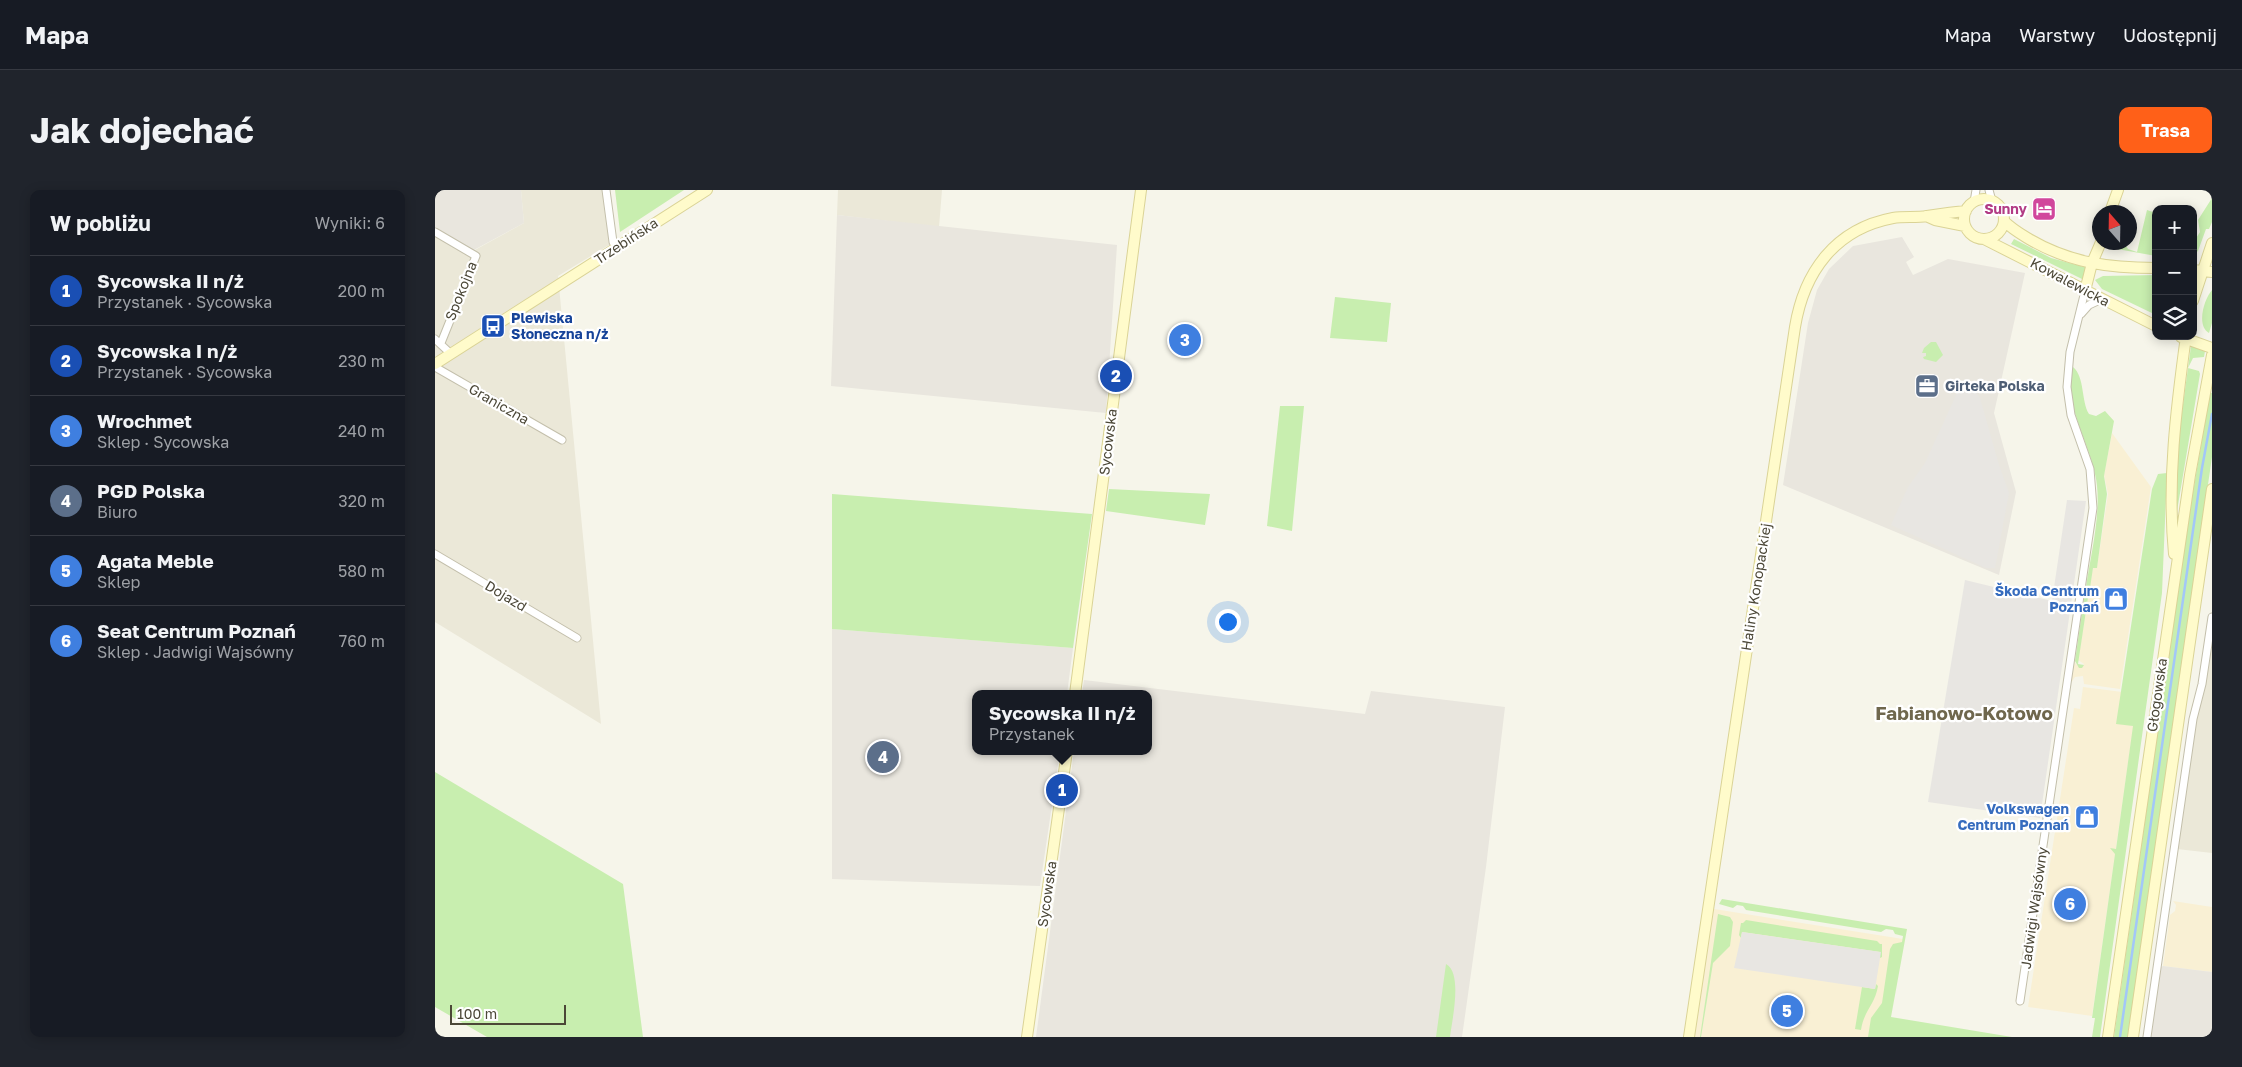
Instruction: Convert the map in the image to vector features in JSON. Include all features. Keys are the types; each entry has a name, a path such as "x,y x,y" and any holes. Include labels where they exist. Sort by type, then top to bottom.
{"street":[{"path":"606,190 613,242 616,248"},
{"name":"Trzebińska","path":"435,366 707,190"},
{"name":"Sycowska","path":"1076,690 1141,190"},
{"path":"1974,202 1976,190"},
{"path":"1989,190 1992,201"},
{"path":"2113,205 2118,190"},
{"path":"1983,199 1992,201 1999,207 2004,221 1998,233 1984,239 1972,235 1965,226 1965,210 1974,202 1983,199"},
{"name":"Haliny Konopackiej","path":"1689,1037 1794,335 1802,297 1809,279 1833,247 1869,224 1894,217 1926,216 1965,210"},
{"name":"Haliny Konopackiej","path":"1926,216 1935,220 1965,226"},
{"name":"Kowalewicka","path":"2004,221 2013,230 2052,252 2092,263 2152,268"},
{"name":"Spokojna","path":"435,232 476,256 438,341"},
{"name":"Kowalewicka","path":"1984,239 2023,257 2085,291 2152,324"},
{"path":"2195,295 2212,243"},
{"path":"2085,291 2092,263 2098,250"},
{"path":"2102,250 2113,266"},
{"name":"Jadwigi Wajsówny","path":"2020,1001 2093,508 2090,469 2071,415 2067,387 2070,352 2085,291"},
{"path":"2080,314 2089,305 2102,299"},
{"path":"2175,575 2171,516 2173,438 2184,340"},
{"path":"2192,340 2212,348"},
{"path":"438,341 451,354"},
{"name":"Głogowska","path":"2108,1037 2195,438 2211,357"},
{"name":"Graniczna","path":"435,366 562,440"},
{"name":"Głogowska","path":"2133,1037 2212,489"},
{"path":"2201,568 2212,534"},
{"name":"Dojazd","path":"435,554 577,638"},
{"path":"2147,1037 2192,728 2205,670 2212,617"},
{"name":"Sycowska","path":"1027,1037 1066,755"}],"shaded area":[{"path":"435,190 521,190 524,223 472,251 435,227"},
{"path":"521,190 605,190 609,245 558,276 601,724 435,622 435,227 473,251 524,223"},
{"path":"838,190 942,190 939,227 837,215"},
{"path":"837,215 1117,245 1106,413 831,386"},
{"path":"1902,237 1914,257 1906,262 1913,275 1948,259 2025,273 1994,413 2016,492 1999,575 1783,485 1808,323 1817,290 1829,269 1853,246"},
{"path":"1970,383 1980,398 2009,493 1995,568 1986,568 1891,525 1908,487 1925,463 1957,393"},
{"path":"2112,433 2151,487 2120,689 2084,684 2083,676 2075,677 2071,683 2074,661 2082,667 2084,664 2078,660 2093,567 2097,567 2108,494 2104,475"},
{"path":"2067,500 2086,501 2040,818 1928,802 1965,580 2052,601"},
{"path":"2212,626 2212,853 2177,849 2192,735"},
{"path":"832,629 1073,648 1068,690 972,690 972,755 1059,755 1040,886 832,879"},
{"path":"1084,680 1365,714 1371,691 1505,707 1486,867 1462,1037 1036,1037 1073,755 1152,755 1152,690 1083,690"},
{"path":"2083,687 2138,694 2092,1016 2028,1007 2074,708 2080,709"},
{"path":"2173,901 2212,907 2212,972 2163,966 2170,915 2175,911 2176,905"},
{"path":"1708,908 1903,939 1887,1037 1689,1037"},
{"path":"1742,932 1881,952 1875,989 1734,968"},
{"path":"2163,966 2212,972 2212,1037 2151,1037 2160,968"}],"green space":[{"path":"615,190 684,190 620,232"},
{"path":"2212,198 2212,222 2209,229 2206,229 2197,252 2197,237 2200,232 2198,220"},
{"path":"2147,210 2152,212 2152,255 2123,250 2137,252"},
{"path":"2014,239 2051,258 2088,268 2084,280 2011,244"},
{"path":"2152,275 2152,313 2102,289 2095,280 2103,276"},
{"path":"2212,290 2212,323 2209,333 2205,330 2202,319 2206,300"},
{"path":"1335,297 1391,303 1387,342 1330,338"},
{"path":"1931,342 1936,342 1943,355 1936,362 1924,359 1923,357 1926,356 1926,353 1922,353 1924,348"},
{"path":"2191,346 2205,351 2204,357 2193,358 2188,368"},
{"path":"2073,367 2077,371 2089,414 2096,416 2105,411 2114,421 2104,476 2107,494 2097,568 2093,568 2090,588 2086,587 2097,515 2097,487 2092,462 2077,420 2070,391 2070,378"},
{"path":"2188,368 2199,371 2200,374 2175,523 2179,434"},
{"path":"2210,393 2212,393 2212,457 2128,1037 2114,1037 2187,527"},
{"path":"1280,406 1304,406 1292,531 1267,526"},
{"path":"2167,473 2162,593 2100,1037 2092,1037 2095,1018 2092,1018 2115,854 2110,848 2116,849 2133,726 2116,724 2152,489 2158,474"},
{"path":"1109,489 1210,494 1205,525 1106,511"},
{"path":"832,494 1092,514 1073,648 832,629"},
{"path":"2085,591 2089,591 2078,664 2084,665 2082,668 2079,668 2075,661"},
{"path":"435,772 623,884 643,1037 487,1037 435,1007"},
{"path":"1722,899 1907,929 1891,1017 2012,1037 1868,1037 1871,1018 1882,1003 1890,949 1893,944 1902,942 1903,936 1895,934 1893,930 1886,929 1881,932 1746,910 1743,906 1737,905 1733,908 1719,904"},
{"path":"1718,914 1730,917 1733,922 1730,946 1713,963 1700,1037"},
{"path":"1746,920 1877,941 1882,944 1882,957 1880,958 1880,952 1742,932 1741,938 1739,935 1741,923"},
{"path":"1446,964 1451,969 1454,977 1453,1020 1450,1037 1436,1037"},
{"path":"1876,984 1878,986 1877,993 1862,1023 1861,1030 1855,1029 1862,987 1875,989"}],"waterway":[{"path":"2120,1037 2202,468 2212,414"}],"place":[{"name":"Sunny","path":"2044,209"},
{"name":"Plewiska Słoneczna n/ż","path":"493,326"},
{"name":"Wrochmet","path":"1185,340"},
{"name":"Sycowska I n/ż","path":"1116,376"},
{"name":"Girteka Polska","path":"1927,386"},
{"name":"Škoda Centrum Poznań","path":"2116,599"},
{"name":"PGD Polska","path":"883,757"},
{"name":"Sycowska II n/ż","path":"1062,790"},
{"name":"Volkswagen Centrum Poznań","path":"2087,817"},
{"name":"Seat Centrum Poznań","path":"2070,904"},
{"name":"Agata Meble","path":"1787,1011"}],"district":[{"name":"Fabianowo-Kotowo","path":"1964,713"}]}
